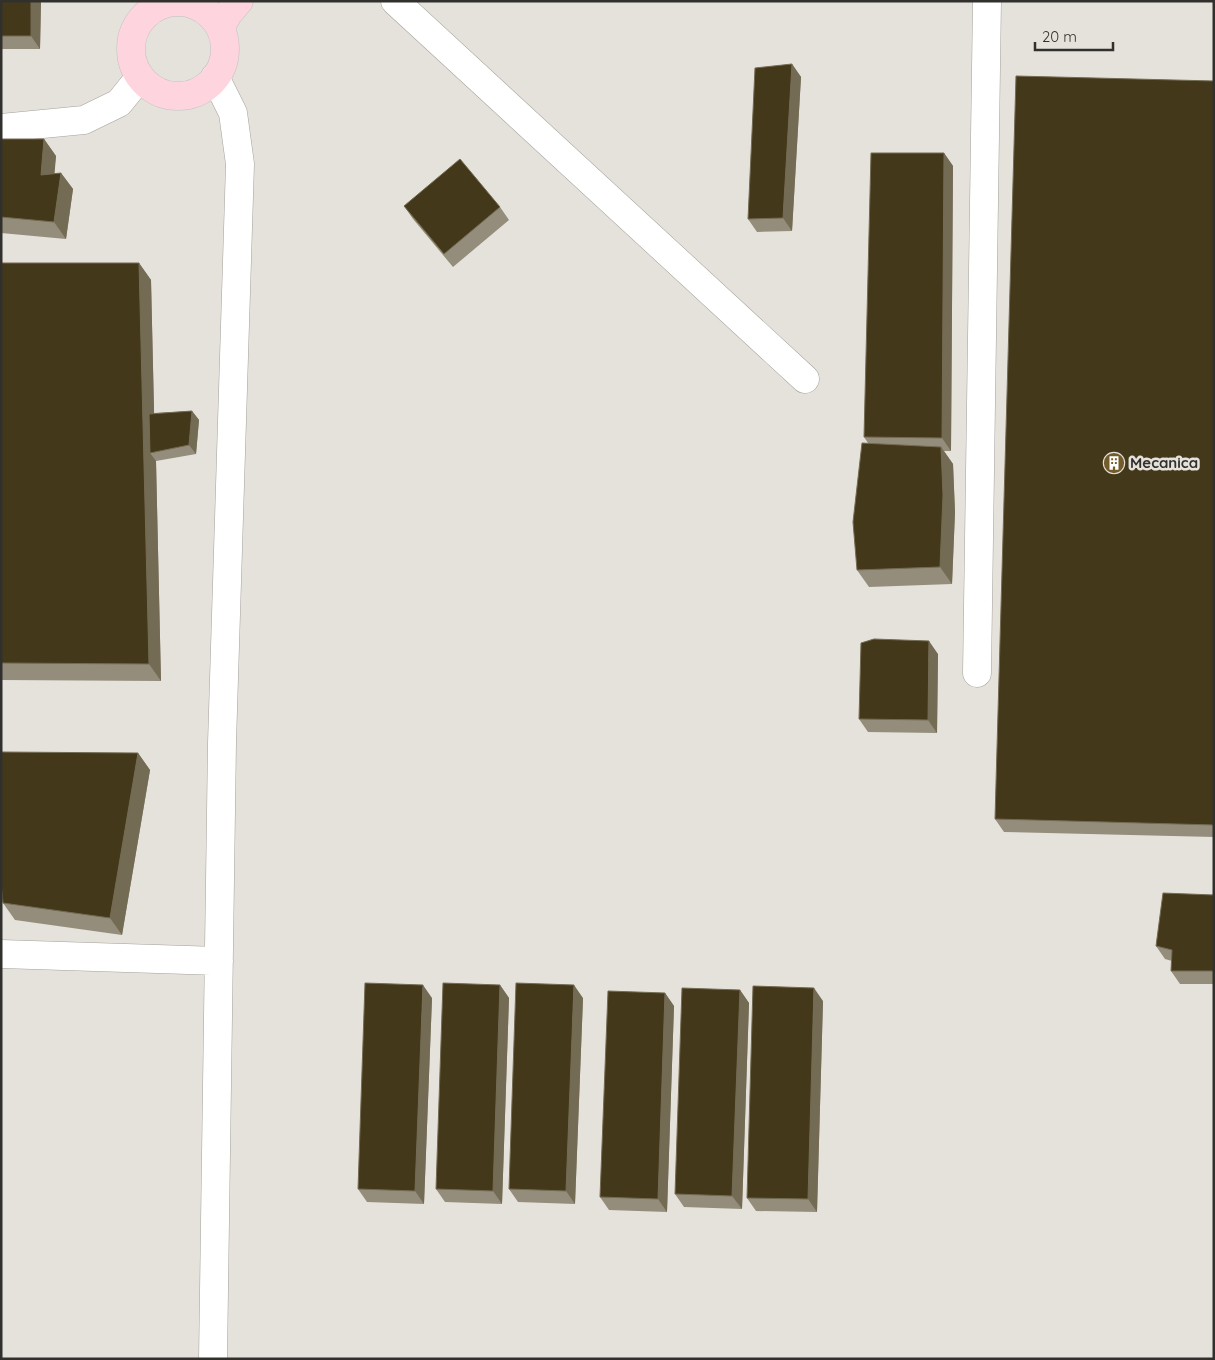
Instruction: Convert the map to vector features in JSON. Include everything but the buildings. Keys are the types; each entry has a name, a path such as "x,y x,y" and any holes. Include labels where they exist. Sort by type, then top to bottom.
{"main road":[{"path":"133,36 139,22 150,11 163,4 177,2 195,3 211,16 220,28 224,41 224,54 221,66 215,77 204,87 191,94 177,96 163,93 150,87 140,77 133,64 131,50 134,1"},
{"path":"220,28 228,14 239,1"}],"street":[{"path":"395,1 805,379"},
{"path":"977,673 988,1"},
{"path":"1,128 84,120 119,103 140,77"},
{"path":"213,1359 223,723 240,164 233,113 215,77"},
{"path":"1,954 219,961"}],"place":[{"name":"Mecanica","path":"1114,463"}]}
